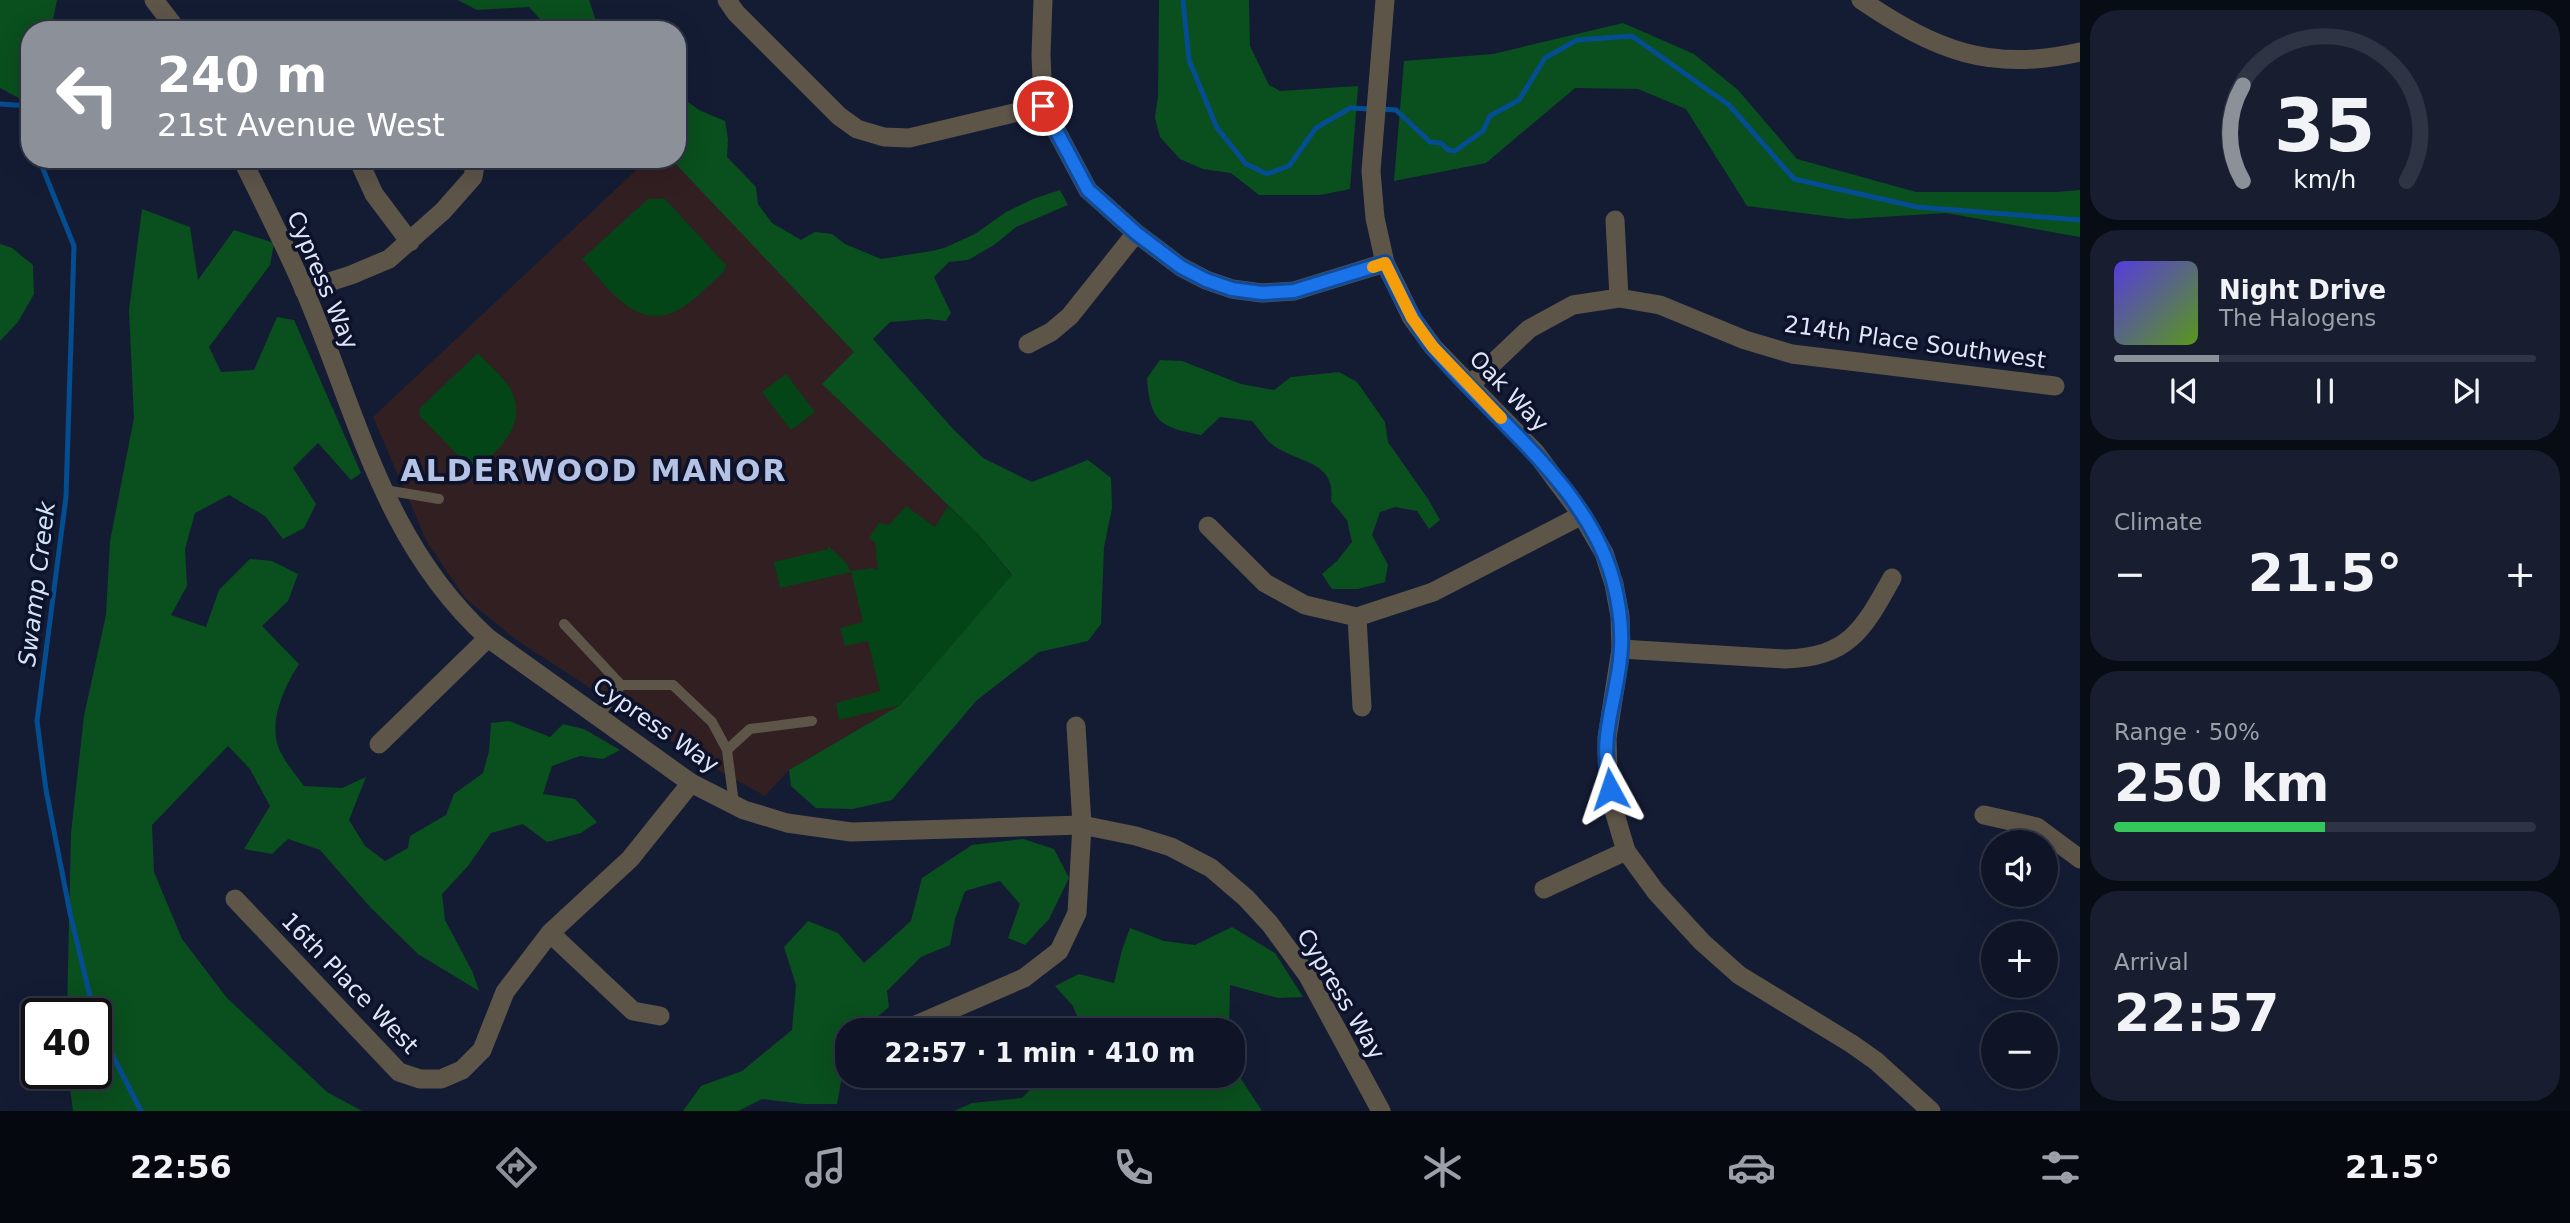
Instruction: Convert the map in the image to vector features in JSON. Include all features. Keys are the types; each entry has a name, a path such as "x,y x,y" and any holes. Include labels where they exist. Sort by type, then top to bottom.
{"street":[{"path":"154,0 170,21"},
{"path":"727,0 736,13 839,116 857,129 884,137 909,138 1043,106"},
{"path":"1043,0 1043,106 1088,190 1136,233 1181,267 1206,280 1232,289 1262,293 1294,291 1385,263"},
{"name":"Oak Way","path":"1385,0 1377,85 1372,195 1385,263 1412,318 1433,347 1535,452 1582,515 1604,553 1614,583 1620,616 1621,649 1607,738 1608,775 1612,804 1626,851 1656,892 1702,942 1739,975 1852,1044 1897,1080 1926,1109"},
{"path":"1867,2 1904,28 1963,54 2033,61 2080,52"},
{"name":"Cypress Way","path":"246,168 304,289 369,459 394,516 436,582 460,613 488,638 691,783 734,805 787,823 851,832 1082,825 1136,836 1171,847 1211,868 1246,898 1270,924 1308,976 1381,1111"},
{"path":"362,168 374,194 410,242"},
{"path":"304,289 351,275 389,259 443,211 473,177 475,168"},
{"path":"1615,220 1619,298"},
{"path":"1027,344 1051,332 1070,316 1136,233"},
{"name":"214th Place Southwest","path":"1469,385 1529,329 1573,305 1619,298 1660,305 1745,340 1792,354 2055,386"},
{"path":"1208,526 1265,583 1306,605 1357,617 1433,592 1582,515"},
{"path":"1621,649 1785,659 1828,653 1852,638 1870,618 1892,578"},
{"path":"1357,617 1362,707"},
{"path":"379,744 488,638"},
{"path":"932,1018 1024,978 1059,951 1077,913 1082,825 1076,726"},
{"path":"660,1016 633,1011 550,933 630,859 691,783"},
{"path":"1984,815 2037,827 2080,859"},
{"path":"1544,889 1626,851"},
{"name":"16th Place West","path":"235,899 399,1072 419,1079 441,1079 462,1070 482,1050 505,992 550,933"}],"lane":[{"path":"383,490 439,499"},
{"path":"564,624 621,685 673,685 712,722 727,750 734,805"},
{"path":"599,716 621,685"},
{"path":"727,750 750,729 812,721"}],"shaded area":[{"path":"638,168 682,168 854,352 822,384 977,533 900,705 789,770 765,796 707,764 518,641 465,598 427,542 373,417"}],"green space":[{"path":"0,0 57,0 53,21 21,21 21,99 0,88"},
{"path":"458,0 589,0 598,21 542,21 529,7 477,10"},
{"path":"1159,0 1249,0 1250,46 1269,85 1280,91 1358,86 1350,189 1320,195 1259,195 1231,173 1203,169 1180,159 1160,137 1155,118 1158,96"},
{"path":"1623,23 1694,54 1738,90 1797,159 1916,192 2080,190 2080,237 1946,213 1850,219 1747,206 1686,109 1638,89 1575,88 1486,163 1394,181 1404,61 1493,54"},
{"path":"686,100 699,110 725,121 727,157 756,187 758,204 772,223 801,240 815,232 832,234 845,244 881,259 944,248 975,234 1006,212 1060,190 1068,205 1016,227 994,245 968,260 949,262 934,277 951,313 946,321 928,319 890,322 873,339 953,429 983,458 1032,482 1088,460 1111,478 1112,508 1104,547 1101,624 1088,641 1039,652 976,701 892,800 853,809 816,808 791,786 789,770 900,705 1012,575 977,533 822,384 854,352 680,168 686,168"},
{"path":"664,198 726,265 724,272 684,307 663,315 649,315 635,311 623,303 582,259 648,199"},
{"path":"142,209 190,227 198,280 234,230 274,243 270,265 209,347 221,372 254,370 277,317 294,320 361,473 351,480 318,443 293,468 316,504 304,528 283,539 265,516 229,495 195,513 185,549 187,586 171,615 206,627 219,590 250,559 272,561 298,574 288,601 262,626 299,664 279,707 275,731 277,742 281,753 304,786 342,788 366,777 349,820 365,846 385,861 408,848 410,836 446,815 454,794 483,773 489,751 491,723 509,721 550,737 563,724 584,729 620,750 603,759 580,756 552,766 543,794 575,799 597,822 581,833 547,842 523,824 491,833 468,866 442,894 445,920 473,973 479,991 418,954 371,908 320,850 288,839 272,854 244,849 270,806 250,769 228,746 152,825 154,872 182,939 227,998 327,1092 362,1111 73,1111 70,1089 112,1089 112,998 67,998 71,833 84,716 106,615 110,541 134,418 129,310"},
{"path":"0,244 12,248 33,265 34,294 18,322 0,341"},
{"path":"478,353 511,390 516,403 516,415 508,437 474,472 419,415 420,408"},
{"path":"1160,360 1182,361 1241,384 1274,390 1291,377 1339,372 1357,382 1385,422 1388,442 1440,520 1429,529 1417,511 1395,507 1380,512 1372,535 1388,565 1385,582 1358,589 1332,589 1322,574 1352,542 1347,520 1331,501 1328,478 1314,465 1274,446 1252,421 1220,417 1201,435 1166,425 1154,413 1148,392 1147,378"},
{"path":"786,374 815,412 791,430 762,392"},
{"path":"906,506 935,527 948,506 977,533 1012,576 900,705 839,720 836,703 880,691 868,641 845,646 840,628 863,622 851,572 780,588 774,562 828,549 828,546 844,560 851,571 872,568 878,570 875,542 869,538 879,523 889,525"},
{"path":"1023,839 1054,849 1069,878 1049,919 1025,945 1008,938 1020,904 1000,881 965,891 955,919 950,945 921,957 887,991 889,1007 876,1018 835,1018 835,1088 840,1088 837,1104 803,1104 762,1099 738,1111 683,1111 701,1086 742,1071 792,1030 796,985 784,947 808,921 838,933 864,963 911,921 922,878 972,845"},
{"path":"1232,927 1275,953 1303,997 1278,998 1230,985 1229,1018 1078,1018 1073,1006 1055,986 1079,974 1114,983 1130,928 1164,941 1195,945"},
{"path":"1245,1085 1262,1111 954,1111 972,1103 1022,1098 1032,1088 1245,1088"}],"waterway":[{"path":"1183,0 1189,60 1217,128 1246,164 1267,174 1289,166 1316,128 1350,108 1370,109"},
{"path":"1380,109 1396,110 1430,142 1441,143 1448,150 1455,151 1483,131 1490,116 1519,100 1545,58 1577,40 1632,36 1729,105 1794,179 1917,207 2080,220"},
{"name":"Swamp Creek","path":"0,104 21,105"},
{"name":"Swamp Creek","path":"43,168 74,246 66,497 37,721 46,790 70,913 90,998"},
{"name":"Swamp Creek","path":"112,1054 141,1111"}],"slow traffic":[{"path":"1373,267 1385,263 1412,318 1433,347 1501,418"}],"district":[{"name":"ALDERWOOD MANOR","path":"594,471"}],"route":[{"path":"1043,106 1088,190 1136,233 1181,267 1206,280 1232,289 1262,293 1294,291 1385,263 1412,318 1433,347 1535,452 1582,515 1604,553 1614,583 1620,616 1621,649 1607,738 1610,789"}]}
